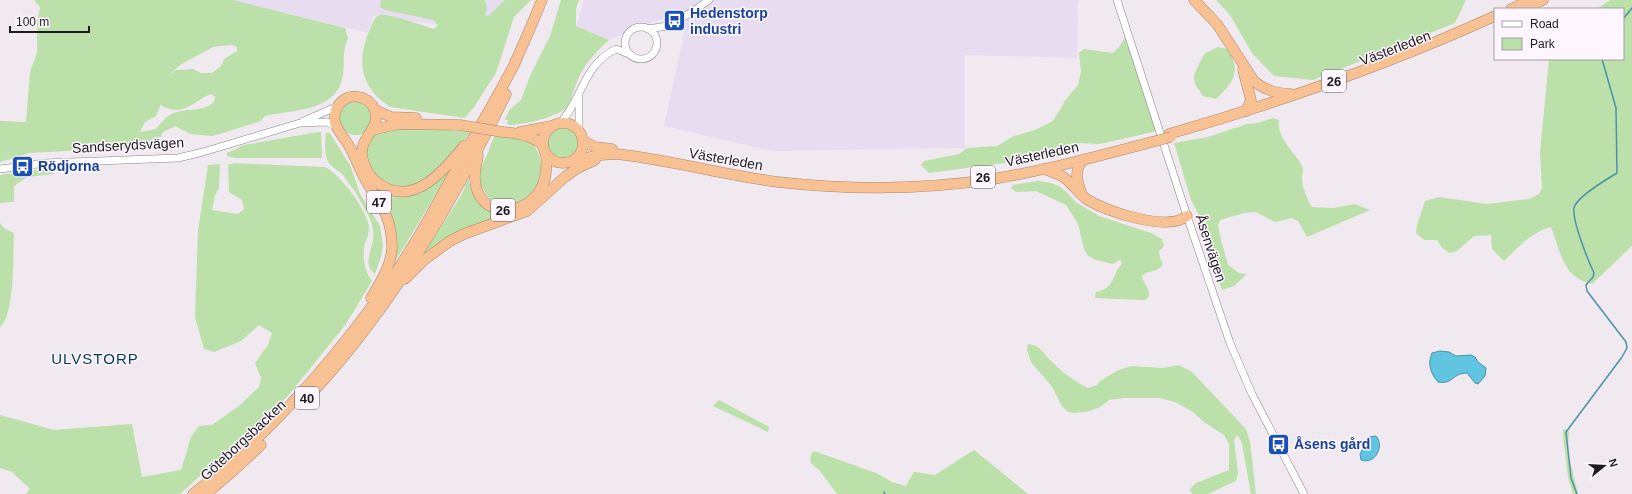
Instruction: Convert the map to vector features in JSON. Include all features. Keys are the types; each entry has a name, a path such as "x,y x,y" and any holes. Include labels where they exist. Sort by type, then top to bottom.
{"highway":[{"path":"460,125 394,125 371,132 359,138 352,138 339,130 335,116 338,106 345,99 357,96 368,100 375,110 376,124 371,132 363,142 361,149 363,163 366,170 381,186 392,190 406,192 420,188 431,181 460,151 484,119 514,65 542,0"},
{"name":"26","path":"548,0 516,72 480,146 475,171 476,188 479,195 489,206 502,210 517,208 536,196 546,175 544,150 545,133 556,124"},
{"path":"1194,0 1217,24 1254,81 1261,87 1274,93 1297,95"},
{"path":"1513,8 1531,0"},
{"path":"1526,8 1543,0"},
{"name":"Västerleden","path":"1170,136 1297,95 1405,55 1494,16"},
{"name":"Västerleden","path":"575,160 608,154 644,158 779,182 850,187 887,188 940,185 992,179 1082,161 1170,136 1213,126 1301,98 1420,54 1494,22"},
{"path":"1239,59 1250,93 1250,105 1246,111"},
{"path":"375,110 391,117 423,119 508,132 534,139 554,161 563,164 549,191"},
{"name":"40","path":"354,329 377,300 416,238 484,119"},
{"path":"508,132 535,130 556,124 574,125 579,130 584,141 583,149 575,160"},
{"name":"47","path":"339,130 349,145 367,183 380,204 390,227 392,238 392,249 387,269 354,329"},
{"name":"Västerleden","path":"584,141 595,147 631,152 747,174 811,181 887,184 975,178 1012,172 1152,141"},
{"name":"40","path":"389,295 424,243 480,146"},
{"path":"389,295 424,260 450,241 464,234 527,211 576,169 608,154"},
{"name":"26","path":"563,164 575,160"},
{"path":"1082,161 1078,168 1077,178 1083,196"},
{"path":"1044,169 1061,176 1083,196 1099,205 1132,217 1142,220 1172,222 1180,221 1187,216"},
{"name":"Göteborgsbacken","path":"206,494 234,470 295,411 341,359 389,295"},
{"name":"Göteborgsbacken","path":"193,494 230,464 270,427 314,380 354,329"}],"street":[{"path":"556,124 570,112 586,76 594,66 606,55 616,49 630,32 637,28 667,26 692,12 709,0"},
{"name":"Åsenvägen","path":"1117,0 1187,216 1221,317 1244,378 1304,494"},
{"path":"616,49 637,59 646,58 654,52 657,42 667,26"},
{"path":"648,28 654,34 657,42"},
{"path":"626,36 625,45 629,54"},
{"path":"579,92 579,130"},
{"name":"Sandserydsvägen","path":"0,169 45,163 188,156 300,123 338,106"},
{"name":"Sandserydsvägen","path":"300,123 327,122 339,130"}],"shaded area":[{"path":"234,0 507,0 503,6 481,21 450,26 373,16 368,33"},
{"path":"584,0 1079,0 1077,58 965,55 965,148 772,151 664,126 685,29 672,15 609,40 576,26"}],"green space":[{"path":"34,0 233,0 345,28 348,38 344,55 342,80 337,90 330,98 321,104 310,108 265,116 261,121 213,136 190,134 175,126 163,132 156,146 30,153 0,162 0,121 26,122 30,72 37,53 37,23 40,7","holes":["232,45 237,47 237,51 224,59 221,66 212,73 201,73 193,69 176,70 167,77 180,65 213,47","212,94 215,97 214,102 204,108 177,112 163,120 156,129 140,132 145,122 156,116 161,104 162,106 170,109 183,109"]},
{"path":"381,0 484,0 487,7 485,15 488,16 505,0 531,0 514,17 496,73 465,118 390,107 372,91 367,82 362,62 366,41 372,23 376,17 380,15 391,16 434,29 438,25 433,20 385,10 380,7"},
{"path":"561,0 579,0 576,8 576,26 609,40 584,68 569,104 563,111 540,120 509,125 507,123 508,120 505,120 505,118 509,110 521,100 530,76 550,36"},
{"path":"1216,0 1466,0 1455,23 1313,80 1274,76 1252,53 1230,15"},
{"path":"1610,0 1632,0 1632,246 1592,284 1582,281 1574,276 1568,269 1560,254 1551,227 1532,236 1504,261 1492,249 1491,235 1474,236 1457,251 1449,253 1442,248 1437,240 1424,240 1416,233 1417,225 1425,201 1439,197 1487,204 1529,199 1539,194 1542,188 1540,152 1549,60 1624,60 1624,8 1598,8"},
{"path":"1125,37 1157,131 1100,144 1079,143 1067,155 1020,164 1014,159 1005,163 929,173 921,165 924,161 959,154 967,148 997,146 1014,136 1035,130 1053,121 1065,101 1078,85 1081,71 1079,53 1084,49 1113,53"},
{"path":"1218,47 1227,49 1232,57 1235,70 1231,81 1216,99 1203,96 1195,84 1194,75 1204,54"},
{"path":"354,100 367,105 373,118 365,133 357,135 349,134 344,130 340,124 339,117 341,110 346,104"},
{"path":"1273,118 1279,120 1280,133 1283,139 1302,166 1303,186 1312,207 1333,208 1355,204 1370,210 1307,237 1298,221 1292,218 1275,222 1256,212 1244,213 1220,220 1218,226 1228,265 1239,273 1247,274 1234,286 1222,290 1201,219 1191,200 1174,143 1208,137 1247,124 1258,123"},
{"path":"405,127 470,132 461,146 426,181 407,188 393,186 374,175 365,155 369,138 382,130"},
{"path":"563,127 575,132 580,144 575,156 563,161 551,156 546,144 551,132"},
{"path":"321,132 322,158 235,158 227,156 227,153 244,145"},
{"path":"326,133 330,133 351,167 360,194 380,226 383,245 381,257 375,274 369,267 369,258 373,240 373,228 371,222 357,195 343,175 327,160 325,148"},
{"path":"495,135 522,138 535,146 540,157 541,170 536,188 525,198 513,204 501,205 496,203 486,194 481,183 480,174 482,166"},
{"path":"456,161 393,265 395,247 372,184 387,192 405,195"},
{"path":"234,163 325,167 338,177 359,203 368,221 369,230 365,243 364,258 365,268 372,281 346,324 287,397 180,494 25,494 30,489 12,472 0,468 0,415 54,430 132,424 142,477 181,470 191,437 199,426 212,425 239,406 259,387 261,378 255,363 268,345 272,333 259,325 241,341 214,352 204,349 195,317 198,231 208,165 220,164 219,188 215,195 212,210 238,214 244,209 242,200 229,192 228,165"},
{"path":"54,167 55,170 53,174 27,177 14,186 14,202 0,203 0,175"},
{"path":"468,179 479,203 494,214 501,216 451,236 424,253 461,196"},
{"path":"1038,181 1051,183 1061,187 1077,203 1099,216 1151,233 1162,239 1164,246 1159,251 1163,264 1158,269 1142,276 1149,292 1149,297 1145,300 1095,298 1096,292 1104,289 1110,284 1122,262 1120,260 1113,264 1096,260 1088,256 1084,249 1078,224 1066,205 1036,191 1016,192 1011,188 1013,185"},
{"path":"0,223 4,228 14,233 11,298 5,321 0,327"},
{"path":"1028,344 1036,346 1042,350 1064,373 1088,388 1097,385 1100,381 1117,371 1131,366 1163,368 1179,365 1192,372 1246,429 1250,442 1256,494 1251,494 1242,444 1239,437 1236,436 1234,440 1238,473 1236,481 1208,494 1193,494 1189,490 1196,483 1229,470 1229,444 1224,435 1204,422 1193,412 1175,402 1160,398 1124,398 1109,400 1100,407 1090,411 1075,413 1068,412 1061,405 1053,388 1031,362 1027,350"},
{"path":"719,400 769,427 768,432 713,406"},
{"path":"1565,429 1569,432 1568,453 1578,494 1573,494 1568,477 1563,436 1563,430"},
{"path":"974,450 1028,494 837,494 820,471 810,462 811,454 814,451 876,473 892,482 906,486 914,472 935,475"}],"water":[{"path":"1440,351 1449,352 1456,356 1471,355 1475,357 1478,362 1486,368 1485,376 1478,384 1475,383 1467,373 1458,375 1447,382 1438,382 1433,376 1430,361 1432,353"},
{"path":"1376,436 1379,440 1379,449 1377,454 1371,460 1361,460 1360,454 1369,437"}],"waterway":[{"path":"1624,18 1632,8"},
{"path":"1577,494 1571,478 1566,432 1622,357 1627,348 1626,342 1587,291 1586,285 1593,277 1594,273 1581,240 1574,214 1574,208 1580,199 1592,189 1617,173 1616,108 1602,60"}],"place":[{"name":"Hedenstorp industri","path":"675,21"},
{"name":"Rödjorna","path":"23,166"},
{"name":"Åsens gård","path":"1278,444"}],"district":[{"name":"ULVSTORP","path":"95,359"}]}
